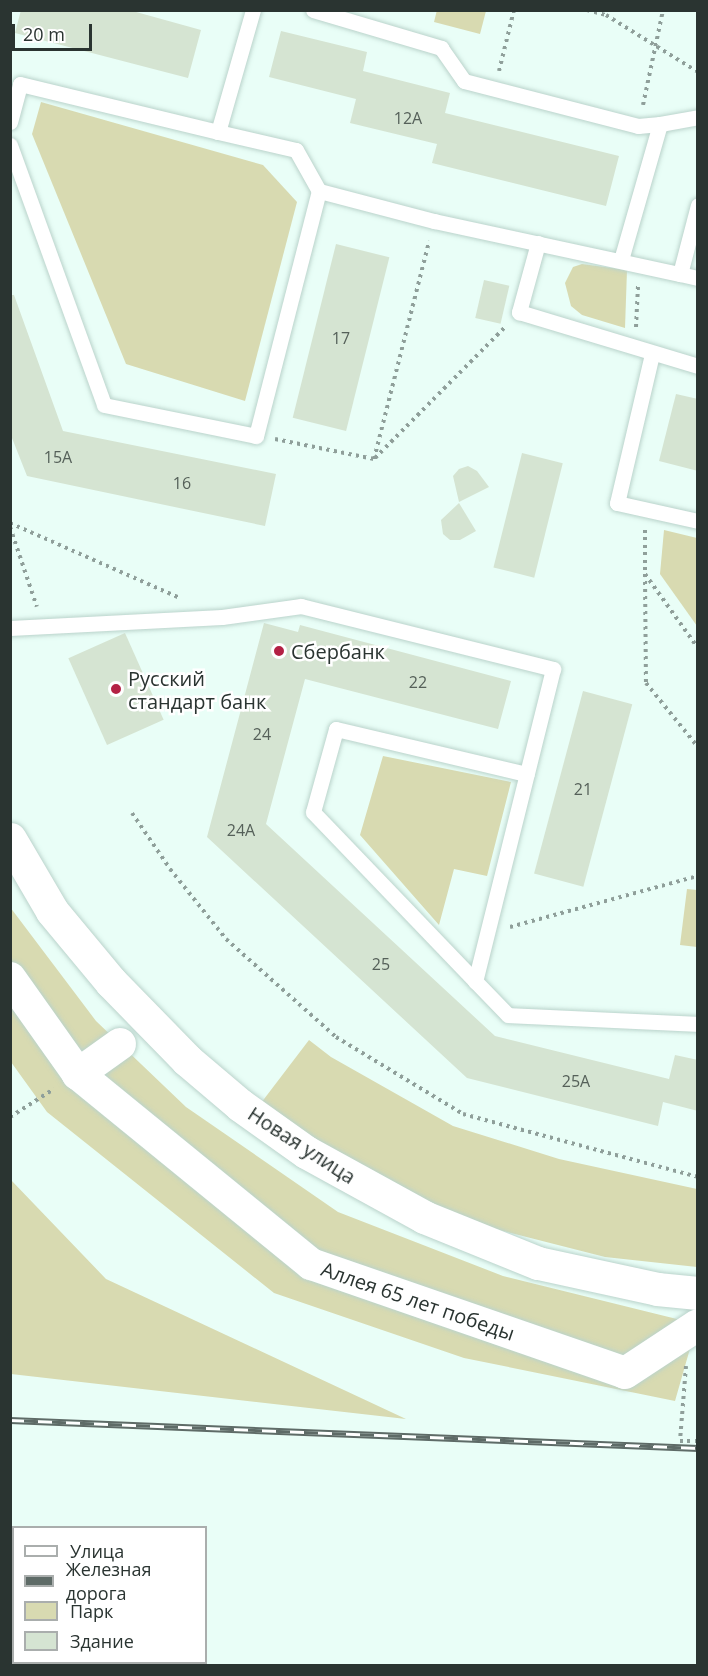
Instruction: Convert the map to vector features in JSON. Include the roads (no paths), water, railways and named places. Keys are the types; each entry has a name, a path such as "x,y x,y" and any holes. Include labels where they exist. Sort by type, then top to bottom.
{"street":[{"name":"Новая улица","path":"10,839 52,911 111,982 187,1060 240,1105 306,1152 414,1212 538,1263 592,1276 698,1293"},
{"name":"Аллея 65 лет победы","path":"10,978 78,1074 311,1264 625,1373 693,1328"},
{"path":"78,1074 120,1044"}],"lane":[{"path":"218,132 253,10"},
{"path":"313,10 441,48 464,81 638,126 698,117"},
{"path":"10,122 20,84 296,150 319,191 256,436 104,405 10,145"},
{"path":"621,260 660,124"},
{"path":"319,191 434,221 698,278"},
{"path":"680,274 698,205"},
{"path":"538,243 519,312 635,349 698,366"},
{"path":"652,354 616,502 698,521"},
{"path":"10,628 222,617 301,606 553,669 475,981"},
{"path":"527,774 336,729 313,812 508,1015 698,1024"}],"railway":[{"path":"10,1420 698,1448"}],"place":[{"name":"Сбербанк","path":"279,651"},
{"name":"Русский стандарт банк","path":"116,689"}]}
